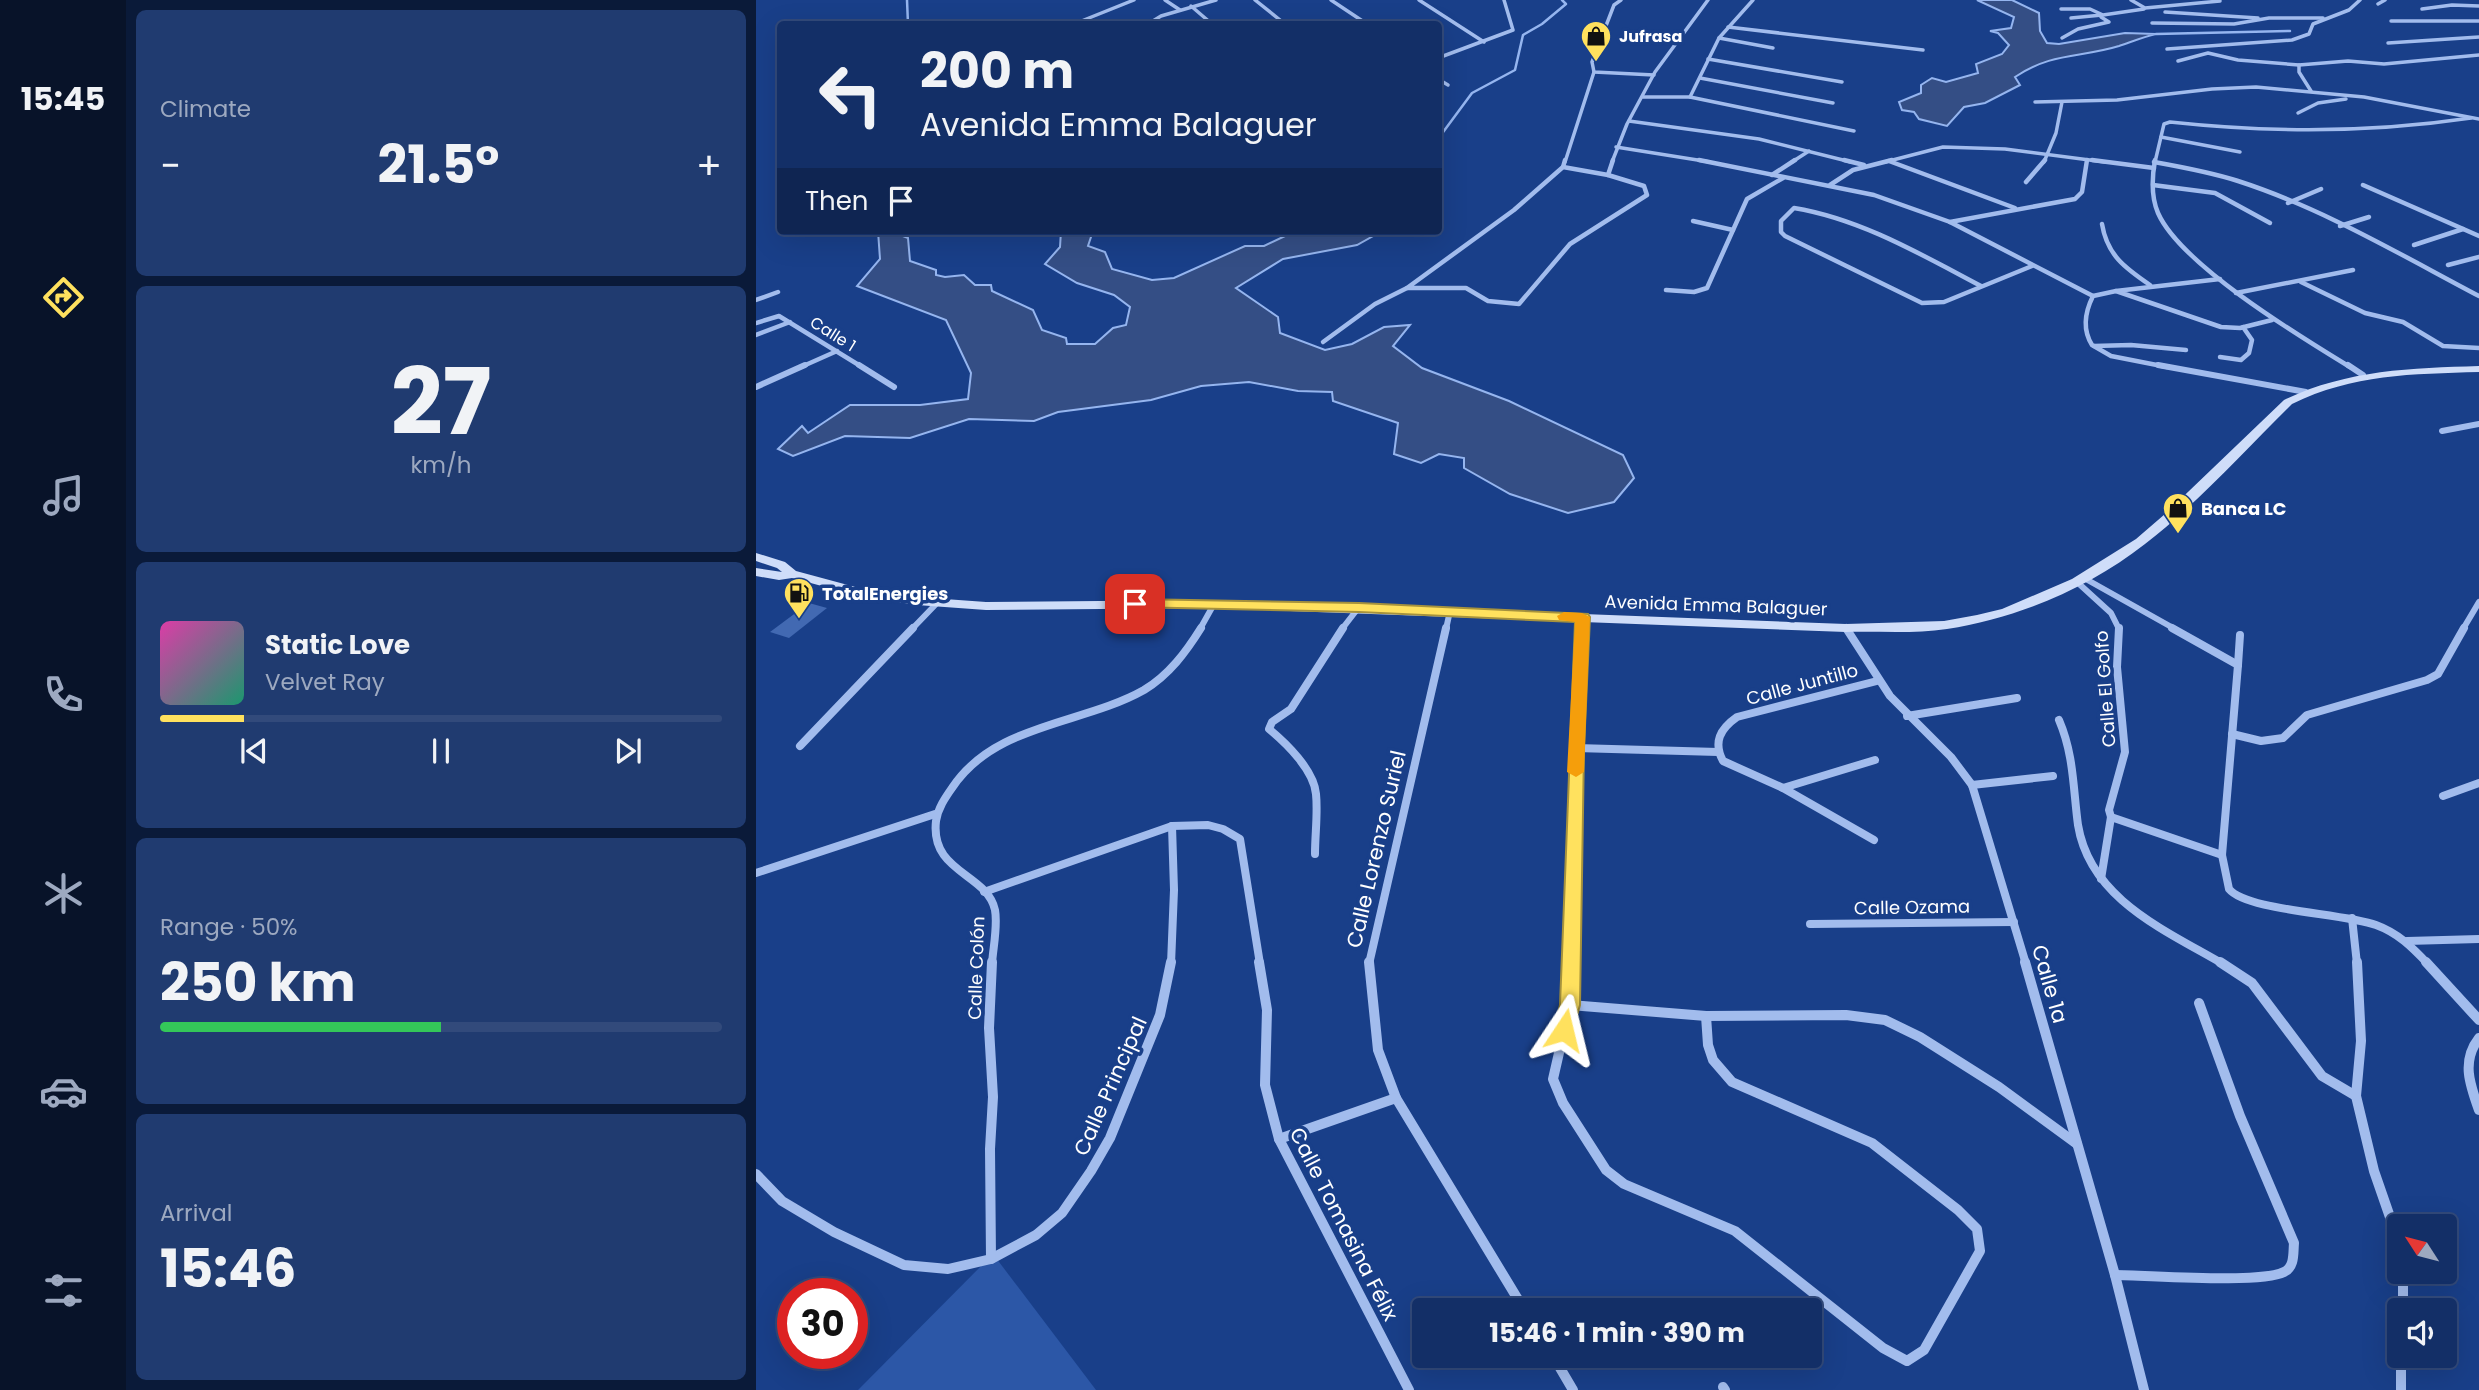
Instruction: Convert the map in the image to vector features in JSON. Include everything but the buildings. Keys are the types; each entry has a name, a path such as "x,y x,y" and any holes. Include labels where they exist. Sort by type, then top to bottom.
{"street":[{"path":"1082,21 1134,0"},
{"path":"1165,0 1180,10"},
{"path":"1155,21 1191,6 1216,0"},
{"path":"1255,0 1281,21"},
{"path":"1331,0 1362,21"},
{"path":"1419,0 1484,41"},
{"path":"1442,57 1513,30 1504,0"},
{"path":"1323,342 1375,304 1407,288 1514,210 1563,167 1594,72 1592,62 1615,5 1620,0"},
{"path":"1608,175 1616,147 1654,75 1672,45 1708,0"},
{"path":"1690,97 1718,38 1753,0"},
{"path":"2131,0 2145,8"},
{"path":"2167,49 2197,43 2285,43 2309,34 2312,25 2349,10 2360,0"},
{"path":"2378,4 2385,0"},
{"path":"2071,18 2220,1"},
{"path":"2432,21 2422,9 2457,4 2479,6"},
{"path":"1191,6 1208,21"},
{"path":"2061,9 2090,9 2109,22 2078,29 2062,38"},
{"path":"2165,12 2269,18 2327,18"},
{"path":"2152,23 2234,24 2269,18"},
{"path":"2391,21 2479,21"},
{"path":"1728,27 1923,50"},
{"path":"2388,43 2479,37"},
{"path":"1718,38 1773,48"},
{"path":"2178,61 2208,53 2238,60 2299,65 2348,61 2397,64 2479,55"},
{"path":"1708,59 1842,82"},
{"path":"2299,65 2311,91"},
{"path":"1594,72 1654,75"},
{"path":"1700,78 1833,103"},
{"path":"1442,81 1448,85"},
{"path":"2035,102 2153,98 2212,89 2256,87 2364,97 2479,119"},
{"path":"1643,97 1690,97 1854,131"},
{"path":"2298,113 2318,103 2364,97"},
{"path":"2026,182 2031,170 2043,164 2056,136 2062,102"},
{"path":"2363,375 2272,320 2236,293 2165,226 2156,208 2153,185 2154,165 2166,122 2214,127 2306,130 2418,127 2471,118"},
{"path":"1629,121 1759,139 1868,166"},
{"path":"2161,137 2241,152"},
{"path":"1616,147 1724,164 1874,195 1950,222 2093,296 2151,285 2220,279"},
{"path":"1830,185 1853,170 1943,147 2005,149 2087,160 2154,165 2223,176 2288,203 2479,296"},
{"path":"1772,175 1809,151"},
{"path":"1950,222 2075,200 2082,192 2087,160"},
{"path":"1889,161 1964,187 2015,209"},
{"path":"1407,288 1466,288 1488,301 1519,304 1570,244 1647,195 1644,186 1608,175 1563,167"},
{"path":"1666,290 1694,292 1707,288 1747,199 1783,178"},
{"path":"2153,185 2215,193 2270,223"},
{"path":"2363,185 2479,236"},
{"path":"2288,203 2321,189"},
{"path":"1981,286 1912,250 1818,212 1794,208 1784,214 1780,224 1781,232 1785,236 1916,302 1938,304 2032,266"},
{"path":"2339,227 2369,217"},
{"path":"1693,221 1733,230"},
{"path":"2102,224 2107,250 2151,285"},
{"path":"2414,245 2463,228"},
{"path":"2448,265 2479,257"},
{"path":"2236,293 2353,270"},
{"path":"2301,282 2365,313 2403,322 2447,347 2479,348"},
{"path":"2116,291 2210,325 2231,328 2272,320"},
{"path":"756,300 778,292"},
{"path":"2093,296 2084,324 2086,334 2094,346 2105,353 2277,389 2306,392"},
{"name":"Calle 1","path":"756,323 777,316 790,322 894,387"},
{"path":"756,335 790,322"},
{"path":"2220,357 2241,360 2246,357 2252,349 2253,338 2243,327"},
{"path":"2094,346 2131,345 2186,349"},
{"path":"756,387 837,351"},
{"name":"Avenida Emma Balaguer","path":"756,572 792,575 859,592 937,603 986,606 1213,604 1359,607 1846,628 1944,625 2006,612 2081,580 2140,542 2288,402 2306,392 2363,375 2479,369"},
{"path":"2442,430 2479,424"},
{"name":"Avenida Emma Balaguer","path":"756,557 781,565 792,575"},
{"path":"2081,580 2238,665"},
{"name":"Calle El Golfo","path":"2081,580 2111,614 2118,624 2120,634 2117,667 2125,752 2109,810 2111,817 2101,879"},
{"path":"2232,734 2261,741 2283,737 2307,715 2427,680 2438,674 2479,602"},
{"path":"800,746 937,603"},
{"path":"756,873 935,814 964,770 996,748 1143,690 1173,668 1196,638 1213,604"},
{"path":"1315,853 1316,791 1299,759 1269,729 1272,722 1291,709 1338,634 1359,607"},
{"name":"Calle Lorenzo Suriel","path":"1450,611 1369,961 1378,1050 1396,1098 1517,1298"},
{"path":"1582,617 1570,1005 1553,1079 1563,1103 1606,1170 1624,1184 1735,1231 1883,1348 1907,1361 1924,1350 1980,1251 1977,1229 1958,1210 1872,1143 1732,1082 1718,1071 1708,1053 1706,1016"},
{"name":"Calle 1a","path":"1846,628 1877,681 1907,716 1959,767 1972,785 2115,1275 2144,1390"},
{"path":"2240,635 2222,855 2229,889 2246,901 2352,918 2378,926 2407,941 2479,1020"},
{"name":"Calle Juntillo","path":"1718,752 1717,738 1724,725 1737,717 1877,681"},
{"path":"1907,716 2017,698"},
{"path":"2059,720 2069,744 2076,822 2085,853 2101,879 2156,926 2238,972 2252,983 2322,1076 2356,1096"},
{"path":"1576,748 1718,752 1723,761 1783,788 1874,840"},
{"path":"1783,788 1875,760"},
{"path":"1972,785 2053,776"},
{"path":"2444,796 2479,783"},
{"name":"Calle Colón","path":"935,814 937,840 950,867 984,892 992,901 995,911 989,1028 993,1097 991,1259"},
{"path":"2111,817 2222,855"},
{"name":"Calle Tomasina Félix","path":"984,892 1172,826 1201,823 1222,826 1240,839 1267,1010 1265,1085 1279,1139 1409,1390"},
{"name":"Calle Principal","path":"756,1174 782,1201 835,1232 904,1265 948,1269 991,1259 1036,1235 1062,1213 1110,1138 1160,1015 1171,973 1174,890 1172,826"},
{"path":"2352,918 2356,936 2361,1041 2356,1096 2374,1171 2389,1214"},
{"name":"Calle Ozama","path":"1810,924 2014,922"},
{"path":"2407,941 2479,939"},
{"path":"2115,1275 2261,1277 2285,1272 2292,1265 2294,1243 2240,1116 2199,1003"},
{"path":"1570,1005 1706,1016 1846,1015 1885,1020 1920,1037 1999,1087 2078,1145"},
{"path":"2479,1038 2472,1045 2466,1069 2479,1110"},
{"path":"1279,1139 1396,1098"},
{"path":"1560,1368 1573,1390"},
{"path":"2401,1368 2401,1390"}],"shaded area":[{"path":"1977,0 2012,0 2039,13 2040,31 2047,43 2059,44 2125,33 2156,34 2105,50 2041,63 2015,77 2020,85 1985,103 1964,107 1947,126 1919,119 1914,112 1902,110 1899,102 1921,93 1921,85 1932,78 1946,82 1978,73 1976,64 2002,54 2009,45 1998,33 1990,31 2011,28 2014,17"},
{"path":"878,235 900,235 908,238 910,261 936,270 936,275 964,275 975,285 991,285 992,291 1033,310 1042,330 1066,338 1067,344 1095,344 1113,328 1126,325 1130,307 1114,295 1077,283 1045,264 1060,247 1061,235 1092,235 1088,246 1105,252 1112,269 1152,280 1174,278 1245,246 1264,246 1290,235 1375,235 1357,245 1283,259 1236,288 1278,317 1280,333 1325,350 1352,344 1384,327 1410,325 1393,346 1422,368 1509,401 1623,455 1634,478 1614,502 1568,513 1510,494 1464,468 1464,458 1439,454 1421,463 1394,454 1398,423 1333,401 1332,392 1298,391 1249,382 1201,386 1151,400 1058,412 1034,421 969,419 910,438 845,436 793,456 778,449 802,426 808,433 850,405 920,405 968,399 971,373 946,320 857,286 880,259"},
{"path":"993,1254 1096,1390 858,1390"}],"waterway":[{"path":"907,0 908,21"},
{"path":"1442,134 1472,93 1515,70 1523,35 1542,24 1566,4 1562,0"},
{"path":"2156,34 2290,31"}],"slow traffic":[{"path":"1564,616 1582,617 1576,772"}],"place":[{"name":"Jufrasa","path":"1596,63"},
{"name":"Banca LC","path":"2178,535"},
{"name":"TotalEnergies","path":"799,620"}],"route":[{"path":"1135,604 1359,607 1582,617 1570,1005 1564,1030"}]}
